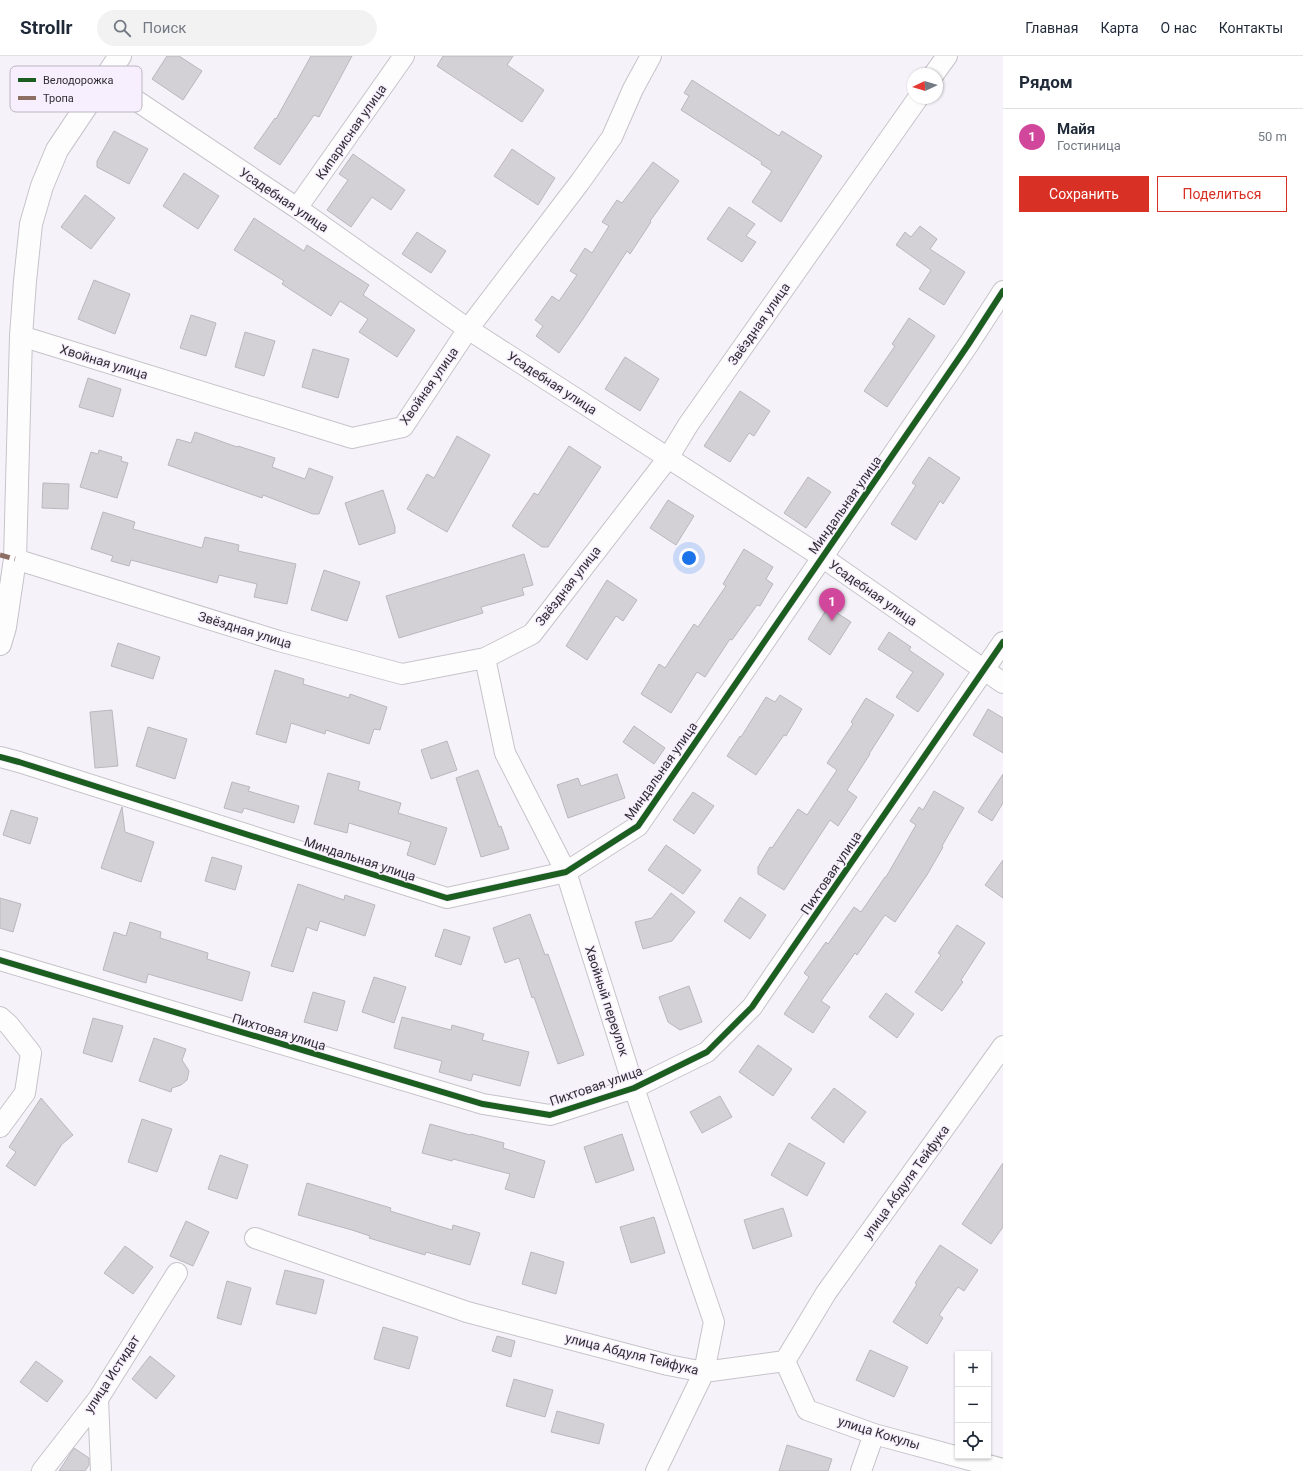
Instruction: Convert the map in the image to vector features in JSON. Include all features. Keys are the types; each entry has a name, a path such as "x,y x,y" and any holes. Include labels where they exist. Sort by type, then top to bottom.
{"street":[{"path":"113,66 120,56"},
{"name":"Кипарисная улица","path":"297,208 404,56"},
{"name":"Хвойная улица","path":"21,336 352,438 403,427 468,329 580,182 612,137 633,89 651,56"},
{"path":"938,68 947,56"},
{"name":"Усадебная улица","path":"142,104 297,208 468,329 822,557 1003,683"},
{"name":"Звёздная улица","path":"15,559 279,641 402,674 485,658 532,634 668,458 688,425 914,104"},
{"path":"0,644 5,627 15,559 21,336 31,224 42,186 57,150 82,112"},
{"name":"Миндальная улица","path":"0,757 447,898 566,872 638,826 968,345 1003,291"},
{"name":"Пихтовая улица","path":"0,960 483,1104 550,1115 634,1088 707,1052 752,1007 1003,642"},
{"name":"Хвойный переулок","path":"485,658 505,753 566,872 634,1088 714,1322 704,1372 656,1471"},
{"path":"0,1017 9,1025 31,1053 25,1093 0,1127"},
{"name":"улица Абдуля Тейфука","path":"255,1238 467,1312 668,1365 704,1372 784,1361 826,1293 1003,1046"},
{"name":"улица Истидат","path":"42,1471 98,1399 177,1272"},
{"name":"улица Кокулы","path":"784,1361 807,1410 874,1434 1003,1469"},
{"path":"98,1399 101,1471"},
{"path":"861,1471 874,1434"}],"building":[{"path":"167,56 179,56 202,71 183,100 152,79"},
{"path":"311,56 352,56 319,117 314,115 280,165 254,148 275,118 276,119"},
{"path":"443,56 513,56 507,65 544,90 522,122 437,66"},
{"path":"692,80 779,136 782,131 822,156 781,222 752,202 772,171 761,164 762,162 681,110 689,96 684,93"},
{"path":"114,131 148,149 129,184 97,167 97,161"},
{"path":"512,149 555,178 538,205 494,176"},
{"path":"353,154 405,190 391,210 372,197 351,227 327,210 348,180 339,174"},
{"path":"653,162 679,181 650,221 651,222 630,254 627,251 559,353 536,336 543,326 535,320 552,296 559,301 577,275 570,271 585,248 592,253 609,226 602,222 617,200 622,203"},
{"path":"184,173 219,196 198,229 163,206"},
{"path":"85,195 115,218 91,249 61,227"},
{"path":"729,207 755,224 746,236 756,242 742,262 707,239"},
{"path":"254,218 304,251 307,245 369,285 363,295 415,330 397,357 359,332 368,319 340,301 331,316 282,284 284,281 234,250"},
{"path":"920,226 937,239 930,249 965,272 944,305 919,289 931,270 896,245 905,232 911,237"},
{"path":"417,232 446,251 431,273 402,254"},
{"path":"94,280 130,294 115,334 78,319"},
{"path":"191,315 216,323 206,356 180,348"},
{"path":"909,318 935,336 887,407 864,391 895,346 892,344"},
{"path":"245,332 275,341 264,376 235,367"},
{"path":"313,349 349,359 338,398 302,387"},
{"path":"625,357 659,379 640,411 605,389"},
{"path":"88,378 121,389 113,417 79,407"},
{"path":"740,391 770,411 754,436 749,433 730,462 704,446"},
{"path":"195,432 237,447 238,446 275,458 272,467 305,479 309,468 333,477 319,514 313,514 263,495 262,498 168,465 177,439 191,443"},
{"path":"457,436 490,455 447,532 407,509 427,474 434,478"},
{"path":"569,446 601,467 548,547 542,547 512,526 534,493 538,495"},
{"path":"99,450 122,457 121,461 128,463 117,498 80,487 91,452 98,454"},
{"path":"929,457 960,478 943,504 940,501 916,540 891,524 916,485 912,483"},
{"path":"808,477 831,492 806,528 784,513"},
{"path":"43,483 69,484 68,509 42,508"},
{"path":"383,490 395,527 395,533 359,545 345,503"},
{"path":"668,500 694,516 676,545 650,528"},
{"path":"103,512 135,522 133,529 202,548 205,537 239,545 238,551 296,564 287,604 254,597 257,584 219,575 217,583 131,560 129,566 111,561 113,556 91,549"},
{"path":"744,549 773,567 766,579 773,584 760,606 757,605 732,640 730,639 705,677 697,672 671,713 641,694 659,664 665,668 694,624 698,627 726,586 723,584"},
{"path":"524,554 533,585 522,588 524,595 481,607 483,613 399,638 386,596"},
{"path":"324,570 360,582 347,621 311,610"},
{"path":"607,580 637,600 623,621 616,616 587,660 566,646"},
{"path":"828,607 851,622 830,655 808,639"},
{"path":"889,632 911,647 909,650 944,674 918,712 896,697 913,672 878,649"},
{"path":"118,643 160,657 153,679 111,666"},
{"path":"275,670 304,679 303,684 349,698 350,694 387,707 380,730 374,729 369,744 326,730 325,734 291,723 286,743 256,734"},
{"path":"780,695 802,709 786,736 784,735 756,775 727,756 740,736 741,737 766,697 775,702"},
{"path":"866,698 894,715 847,790 857,797 838,826 830,820 784,890 758,874 758,867 770,847 772,848 798,809 807,815 837,770 827,763 853,724 851,722"},
{"path":"988,709 1003,718 1003,753 973,735"},
{"path":"112,710 118,766 95,768 90,712"},
{"path":"634,726 665,748 654,764 623,742"},
{"path":"148,727 187,739 175,779 136,766"},
{"path":"447,741 457,770 431,779 421,750"},
{"path":"478,770 499,827 501,826 509,849 481,857 456,778"},
{"path":"328,773 360,782 358,790 401,803 398,813 447,828 435,865 407,855 411,842 349,823 347,833 314,824"},
{"path":"617,774 625,798 568,818 557,785 578,778 581,786"},
{"path":"1003,774 1003,803 992,821 978,812"},
{"path":"232,782 250,787 248,791 299,806 294,823 244,808 242,813 224,808"},
{"path":"934,791 964,808 927,875 895,922 885,915 857,955 855,953 821,1001 830,1007 813,1033 784,1014 809,977 804,973 826,942 828,944 854,907 861,912 886,877 916,825 910,821 919,807 923,810"},
{"path":"693,792 714,806 694,834 673,820"},
{"path":"122,807 125,832 154,842 141,882 101,868"},
{"path":"11,810 38,818 30,844 3,835"},
{"path":"666,845 701,870 683,894 648,870"},
{"path":"212,857 242,866 235,890 205,881"},
{"path":"1003,860 1003,898 985,885"},
{"path":"298,884 344,900 345,895 375,905 365,936 320,921 317,931 307,927 293,972 271,966"},
{"path":"671,893 695,912 672,941 643,949 635,922 652,918"},
{"path":"740,897 766,915 750,939 724,921"},
{"path":"0,898 21,904 13,932 0,928"},
{"path":"530,914 545,955 548,954 584,1055 558,1064 534,997 532,998 519,958 505,963 493,928"},
{"path":"130,922 161,932 160,938 208,953 207,959 250,972 242,1001 148,974 146,983 103,970 114,932 126,936"},
{"path":"957,925 985,943 961,980 963,982 942,1011 915,992 941,955 938,953"},
{"path":"444,929 470,937 461,965 435,956"},
{"path":"374,977 406,987 394,1023 362,1012"},
{"path":"689,986 702,1022 680,1030 668,1022 659,997"},
{"path":"313,992 345,1001 337,1031 304,1022"},
{"path":"886,993 914,1014 897,1038 869,1017"},
{"path":"402,1017 451,1030 452,1025 484,1034 482,1040 529,1052 520,1086 473,1074 471,1081 439,1072 442,1061 394,1048"},
{"path":"93,1018 123,1026 112,1062 83,1053"},
{"path":"154,1038 186,1049 182,1060 189,1071 187,1080 181,1085 172,1088 171,1092 139,1081"},
{"path":"758,1045 792,1069 773,1096 739,1072"},
{"path":"834,1088 866,1112 844,1143 811,1118"},
{"path":"720,1096 732,1117 702,1133 690,1112"},
{"path":"41,1098 73,1135 62,1144 35,1186 6,1166 16,1152 9,1147"},
{"path":"142,1119 172,1129 157,1172 128,1162"},
{"path":"430,1124 504,1143 503,1148 545,1161 534,1198 505,1189 510,1174 453,1159 452,1161 422,1153"},
{"path":"622,1134 634,1170 596,1183 584,1147"},
{"path":"789,1143 825,1163 807,1196 771,1175"},
{"path":"220,1155 248,1165 237,1199 208,1189"},
{"path":"1003,1163 1003,1227 991,1244 962,1224"},
{"path":"307,1183 391,1208 390,1211 452,1230 453,1225 480,1233 470,1265 426,1252 425,1255 369,1238 370,1236 352,1230 298,1215"},
{"path":"783,1208 792,1236 753,1249 744,1220"},
{"path":"654,1217 665,1253 631,1263 620,1227"},
{"path":"186,1221 209,1232 193,1266 170,1256"},
{"path":"940,1245 978,1270 964,1291 958,1287 939,1315 943,1318 927,1344 893,1322 917,1284 915,1283"},
{"path":"125,1246 153,1267 133,1294 104,1273"},
{"path":"531,1252 564,1262 556,1294 522,1284"},
{"path":"285,1270 324,1280 316,1314 276,1304"},
{"path":"227,1281 251,1288 241,1325 217,1318"},
{"path":"383,1327 418,1337 409,1369 374,1359"},
{"path":"497,1336 515,1341 511,1357 492,1351"},
{"path":"870,1350 908,1367 894,1397 856,1380"},
{"path":"150,1356 175,1376 156,1399 132,1379"},
{"path":"36,1361 63,1381 47,1402 20,1382"},
{"path":"514,1379 553,1390 545,1417 506,1406"},
{"path":"557,1411 604,1424 599,1444 551,1432"},
{"path":"787,1445 832,1459 828,1471 779,1471"},
{"path":"74,1448 89,1458 89,1465 85,1471 59,1471"}],"marked path":[{"path":"0,555 15,559"}],"cycle path":[{"path":"0,757 447,898 566,872 638,826 968,345 1003,291"},
{"path":"0,960 483,1104 550,1115 634,1088 707,1052 752,1007 1003,642"}],"place":[{"name":"Майя","path":"832,621"}]}
